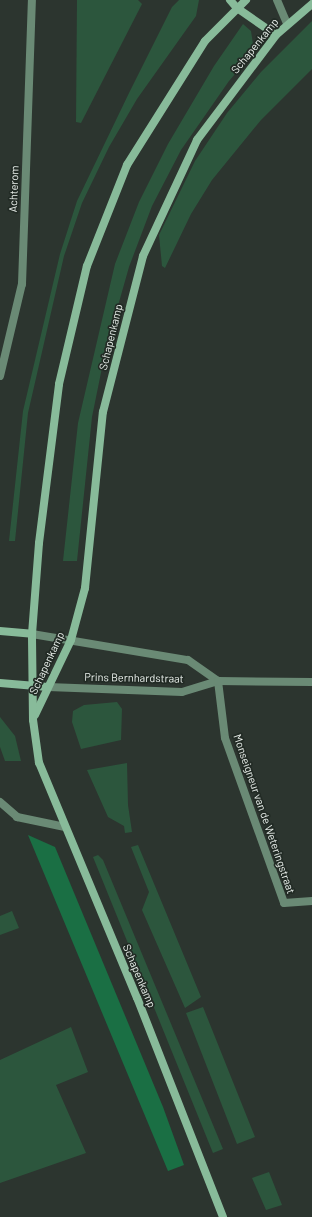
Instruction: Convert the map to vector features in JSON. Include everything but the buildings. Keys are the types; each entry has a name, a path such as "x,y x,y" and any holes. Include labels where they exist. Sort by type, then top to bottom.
{"main road":[{"path":"230,0 237,8 276,35"},
{"name":"Schapenkamp","path":"223,1217 140,1005 39,763 32,720 34,687 32,634 39,544 59,384 87,266 127,165 205,41 246,0"},
{"name":"Schapenkamp","path":"32,720 71,640 85,588 103,412 143,256 197,140 276,35 287,23 312,4"},
{"path":"0,631 32,634"},
{"path":"0,682 34,687 48,687"}],"street":[{"name":"Achterom","path":"1,377 22,284 32,0"},
{"path":"277,0 287,23"},
{"name":"Prins Bernhardstraat","path":"32,634 188,660 218,681"},
{"name":"Prins Bernhardstraat","path":"48,687 182,692 218,681 312,682"},
{"name":"Monseigneur van de Weteringstraat","path":"218,681 225,738 284,903 312,901"},
{"path":"0,802 17,817 65,827"}],"green space":[{"path":"77,0 138,0 142,4 81,123 76,122"},
{"path":"179,0 199,0 196,16 137,99 109,147 82,203 64,256 28,413 15,541 9,541 23,411 60,254 77,201 172,7"},
{"path":"312,21 312,69 261,120 212,180 191,214 165,268 162,266 159,235 195,161 227,113 261,72"},
{"path":"243,24 251,31 253,44 249,58 229,81 181,150 152,206 129,267 106,348 92,417 77,561 63,561 78,423 115,264 139,202 168,144 214,66"},
{"path":"117,702 122,709 121,740 81,749 72,722 73,711 84,705"},
{"path":"0,717 15,736 21,761 5,761 0,747"},
{"path":"127,763 128,805 132,832 125,833 124,826 108,817 87,770"},
{"path":"28,835 55,847 163,1107 184,1165 168,1171"},
{"path":"138,845 201,997 185,1008 142,910 149,892 131,847"},
{"path":"98,855 103,860 223,1149 213,1153 93,857"},
{"path":"12,911 19,928 0,935 0,916"},
{"path":"203,1007 255,1137 237,1144 186,1013"},
{"path":"71,1027 88,1072 56,1085 86,1153 0,1183 0,1060"},
{"path":"269,1172 282,1205 266,1210 252,1178"}]}
